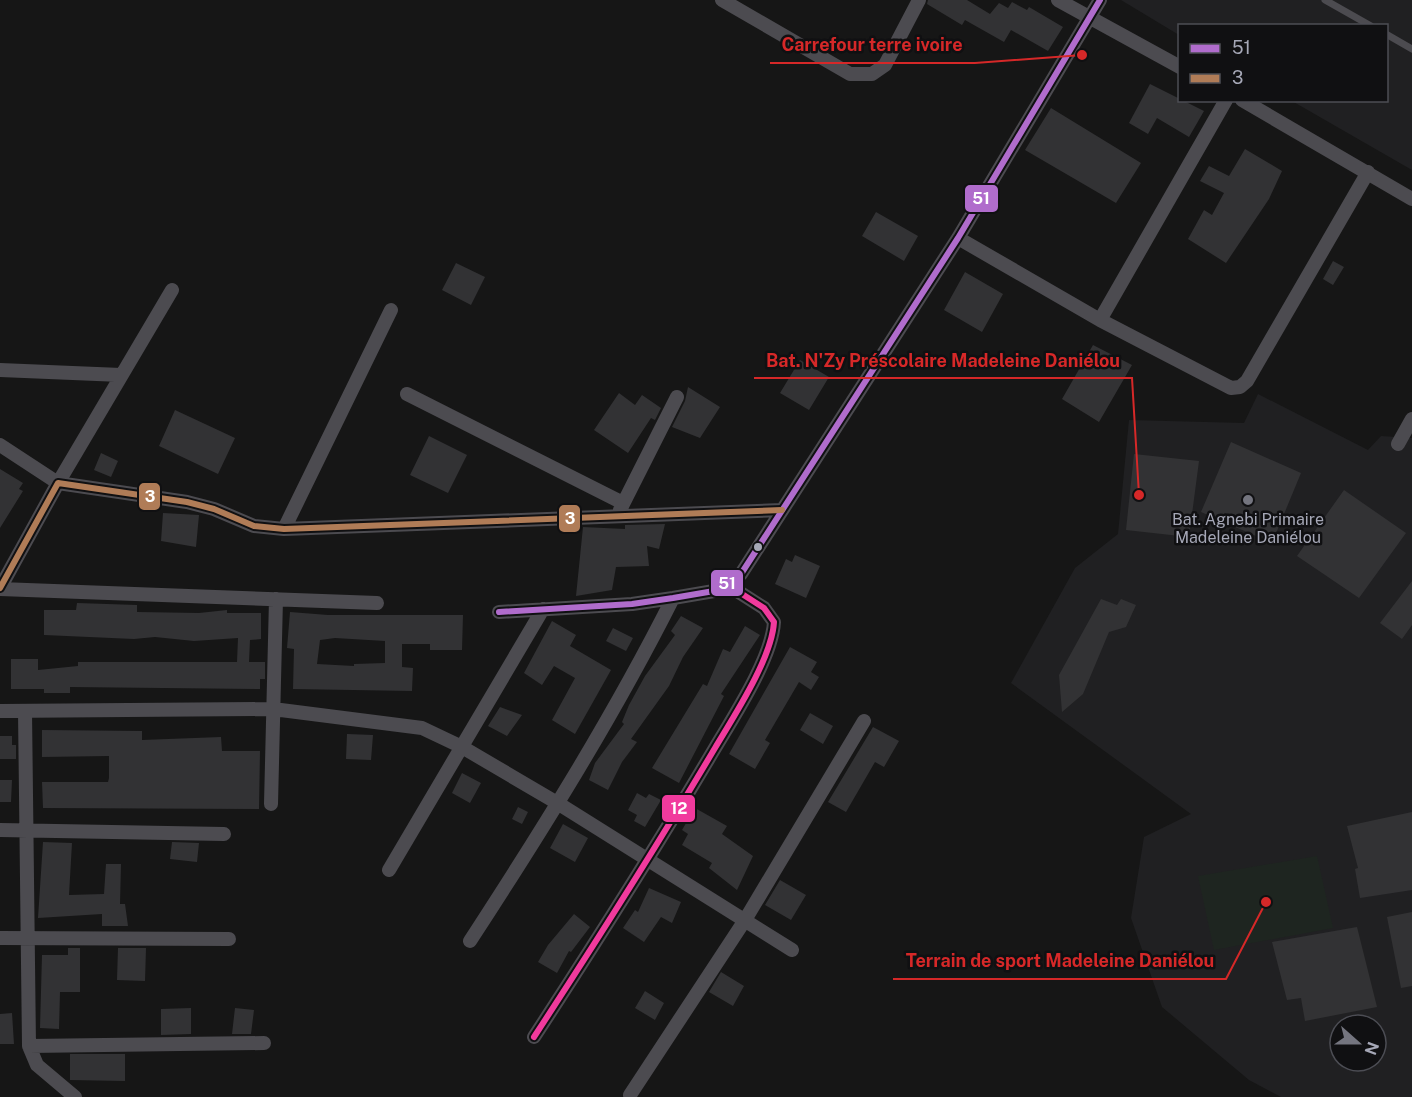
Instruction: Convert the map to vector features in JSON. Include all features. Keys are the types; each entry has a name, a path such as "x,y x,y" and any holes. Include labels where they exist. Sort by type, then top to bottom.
{"street":[{"path":"722,0 850,74 872,74 885,65 919,0"},
{"path":"1058,0 1178,65"},
{"path":"499,612 632,604 673,598 714,591 728,585 741,574 958,238 1100,0"},
{"path":"1100,320 1225,102"},
{"path":"1246,102 1412,199"},
{"path":"958,238 1100,320 1231,388 1240,387 1247,381 1368,172"},
{"path":"172,290 58,483 1,585 377,603"},
{"path":"284,529 391,310"},
{"path":"0,370 121,375"},
{"path":"408,394 623,503"},
{"path":"617,516 677,397"},
{"path":"1398,444 1412,419"},
{"path":"0,445 58,483 187,502 214,508 254,526 284,529 782,510"},
{"path":"534,1037 650,859 738,708 774,638 774,622 764,608 728,585"},
{"path":"470,941 559,804 628,686 673,598"},
{"path":"271,804 276,599"},
{"path":"389,870 543,609"},
{"path":"0,711 273,709 422,728 462,747 559,804 792,950"},
{"path":"25,711 28,1046 37,1065 75,1097"},
{"path":"630,1095 745,920 864,721"},
{"path":"0,831 224,834"},
{"path":"0,938 230,939"},
{"path":"28,1046 264,1043"}],"lane":[{"path":"1325,0 1367,24"},
{"path":"1388,35 1412,49"}],"shaded area":[{"path":"1121,0 1412,0 1412,170 1294,102 1388,102 1388,24 1178,24 1178,34"},
{"path":"1258,394 1368,450 1381,436 1412,438 1412,1097 1281,1097 1249,1080 1162,1007 1131,918 1144,837 1191,814 1011,683 1075,568 1118,534 1129,420 1244,423"},
{"path":"1317,856 1333,928 1214,950 1198,876"}],"building":[{"path":"928,0 967,0 990,14 999,3 1008,8 1012,2 1027,10 1029,7 1063,27 1048,51 1011,30 1004,42 965,20 962,25 927,4"},
{"path":"1150,84 1178,98 1178,102 1186,102 1204,111 1189,137 1157,118 1148,134 1129,123"},
{"path":"1051,108 1141,163 1116,203 1025,150"},
{"path":"1245,149 1282,171 1269,199 1226,263 1188,239 1204,210 1212,215 1224,193 1200,181 1209,166 1229,176"},
{"path":"876,212 918,236 904,261 862,236"},
{"path":"1333,261 1344,267 1333,285 1323,279"},
{"path":"456,263 485,277 471,305 442,290"},
{"path":"965,272 1003,294 982,332 944,310"},
{"path":"1093,345 1132,365 1099,422 1062,399"},
{"path":"800,360 829,377 809,410 780,393"},
{"path":"688,387 720,407 700,438 672,427 685,401"},
{"path":"619,393 635,405 642,395 661,408 655,420 651,418 628,453 594,430"},
{"path":"175,410 235,438 218,474 159,446"},
{"path":"429,436 467,455 448,493 410,475"},
{"name":"Bat. Agnebi Primaire Madeleine Daniélou","path":"1231,442 1301,473 1272,543 1201,512"},
{"path":"101,453 118,461 111,477 94,470"},
{"path":"1134,454 1199,461 1189,537 1126,530"},
{"path":"0,469 23,483 19,489 23,491 0,528"},
{"path":"1344,490 1406,533 1359,598 1297,556"},
{"path":"163,513 199,515 196,547 161,541"},
{"path":"665,524 659,549 647,546 649,566 616,567 612,590 576,596 583,527 625,529 625,525"},
{"path":"795,555 820,566 806,598 775,584 786,559 792,562"},
{"path":"1412,581 1412,625 1402,639 1380,623"},
{"path":"1101,599 1117,605 1121,599 1136,605 1126,627 1109,632 1083,694 1062,712 1059,675"},
{"path":"77,603 137,605 137,612 199,613 227,610 227,613 261,613 261,639 250,640 249,662 265,662 265,679 260,679 260,689 70,687 70,693 44,693 44,689 11,689 11,659 38,659 38,670 78,666 78,662 237,662 238,638 194,641 155,637 134,639 44,635 44,610 76,610"},
{"path":"290,612 328,615 463,615 462,650 430,650 430,644 402,644 402,667 413,668 412,691 293,689 294,649 287,648","holes":["335,638 385,641 385,663 354,664 354,666 317,664 320,640"]},
{"path":"681,616 703,628 683,657 669,686 631,739 637,742 622,762 608,790 589,780 595,763 624,724 622,722 629,705 645,676 675,635 671,631"},
{"path":"552,621 576,635 570,646 611,670 575,734 552,720 575,678 554,666 542,685 524,673"},
{"path":"745,626 760,635 721,694 724,696 679,783 652,768 703,684 707,686 723,649 730,652"},
{"path":"613,628 633,638 626,651 606,641"},
{"path":"790,647 817,662 811,672 819,677 811,690 799,682 765,740 770,743 755,769 729,754"},
{"path":"500,707 522,715 507,736 488,726"},
{"path":"810,713 833,726 823,744 800,730"},
{"path":"873,727 899,741 884,767 875,762 846,812 828,802"},
{"path":"42,730 142,731 142,740 221,737 222,751 260,751 259,809 43,808 42,782 108,782 109,756 42,757"},
{"path":"347,734 373,735 371,760 346,759"},
{"path":"0,736 12,736 12,745 16,745 16,759 0,759"},
{"path":"462,773 481,783 470,803 452,793"},
{"path":"0,780 12,780 11,802 0,802"},
{"path":"637,793 646,798 649,794 661,800 645,827 634,821 637,815 628,810"},
{"path":"518,807 528,812 522,824 512,819"},
{"path":"695,808 727,826 722,834 753,856 737,890 709,868 712,863 682,845 688,834 682,830"},
{"path":"1412,812 1412,890 1360,898 1355,869 1358,868 1347,826"},
{"path":"563,824 588,838 575,862 550,848"},
{"path":"43,842 72,843 69,895 104,894 106,864 121,864 120,904 125,904 128,926 102,926 102,914 38,918"},
{"path":"172,842 199,843 197,862 170,859"},
{"path":"780,880 806,895 791,920 765,905"},
{"path":"649,888 681,902 672,923 661,917 644,942 623,928 635,910 638,912"},
{"path":"1412,912 1412,986 1401,988 1387,917"},
{"path":"574,914 590,927 571,952 569,951 557,973 538,962 548,945"},
{"path":"1357,927 1377,1007 1346,1013 1328,1013 1328,1017 1305,1021 1301,998 1287,1000 1272,942"},
{"path":"68,948 80,948 80,992 60,992 59,1029 40,1028 42,955 68,955"},
{"path":"118,948 146,948 145,981 117,980"},
{"path":"721,972 744,986 733,1006 709,992"},
{"path":"645,991 664,1003 655,1020 635,1008"},
{"path":"191,1008 191,1034 161,1035 161,1009"},
{"path":"235,1008 254,1010 251,1034 232,1034"},
{"path":"12,1013 14,1044 0,1044 0,1014"},
{"path":"70,1054 125,1054 125,1081 70,1080"}],"transit line":[{"name":"51","path":"499,612 632,604 673,598 714,591 741,574 958,238 1100,0"},
{"name":"3","path":"0,588 58,483 187,502 214,509 254,526 284,529 782,510"},
{"name":"12","path":"534,1037 671,821 741,704 767,652 774,622 764,608 728,585"}],"place":[{"name":"Carrefour terre ivoire","path":"1082,55"},
{"name":"Bat. N'Zy Préscolaire Madeleine Daniélou","path":"1139,495"},
{"name":"Bat. Agnebi Primaire Madeleine Daniélou","path":"1248,500"},
{"name":"Terrain de sport Madeleine Daniélou","path":"1266,902"}]}
